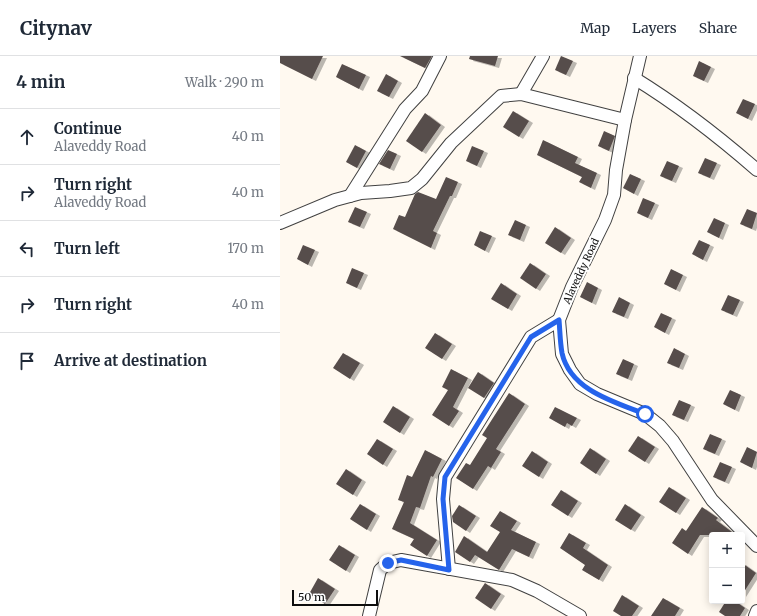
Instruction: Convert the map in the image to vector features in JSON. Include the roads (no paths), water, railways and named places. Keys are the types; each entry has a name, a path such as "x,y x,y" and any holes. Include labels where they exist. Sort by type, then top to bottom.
{"street":[{"path":"350,196 406,109 422,91 440,56"},
{"path":"521,94 542,56"},
{"name":"Alaveddy Road","path":"640,56 624,120 616,170 614,195 605,220 572,287 559,320 562,354 570,370 580,384 597,394 653,420 670,437 712,500 757,546"},
{"path":"634,78 660,94 718,136 757,170"},
{"path":"280,223 335,200 361,193 411,188 422,179 451,143 502,96 521,94 624,120"},
{"path":"449,570 443,499 445,477 531,337 559,320"},
{"path":"369,616 380,570 388,563 401,560 449,570 512,580 537,591 580,616"},
{"path":"755,616 757,611"}]}
